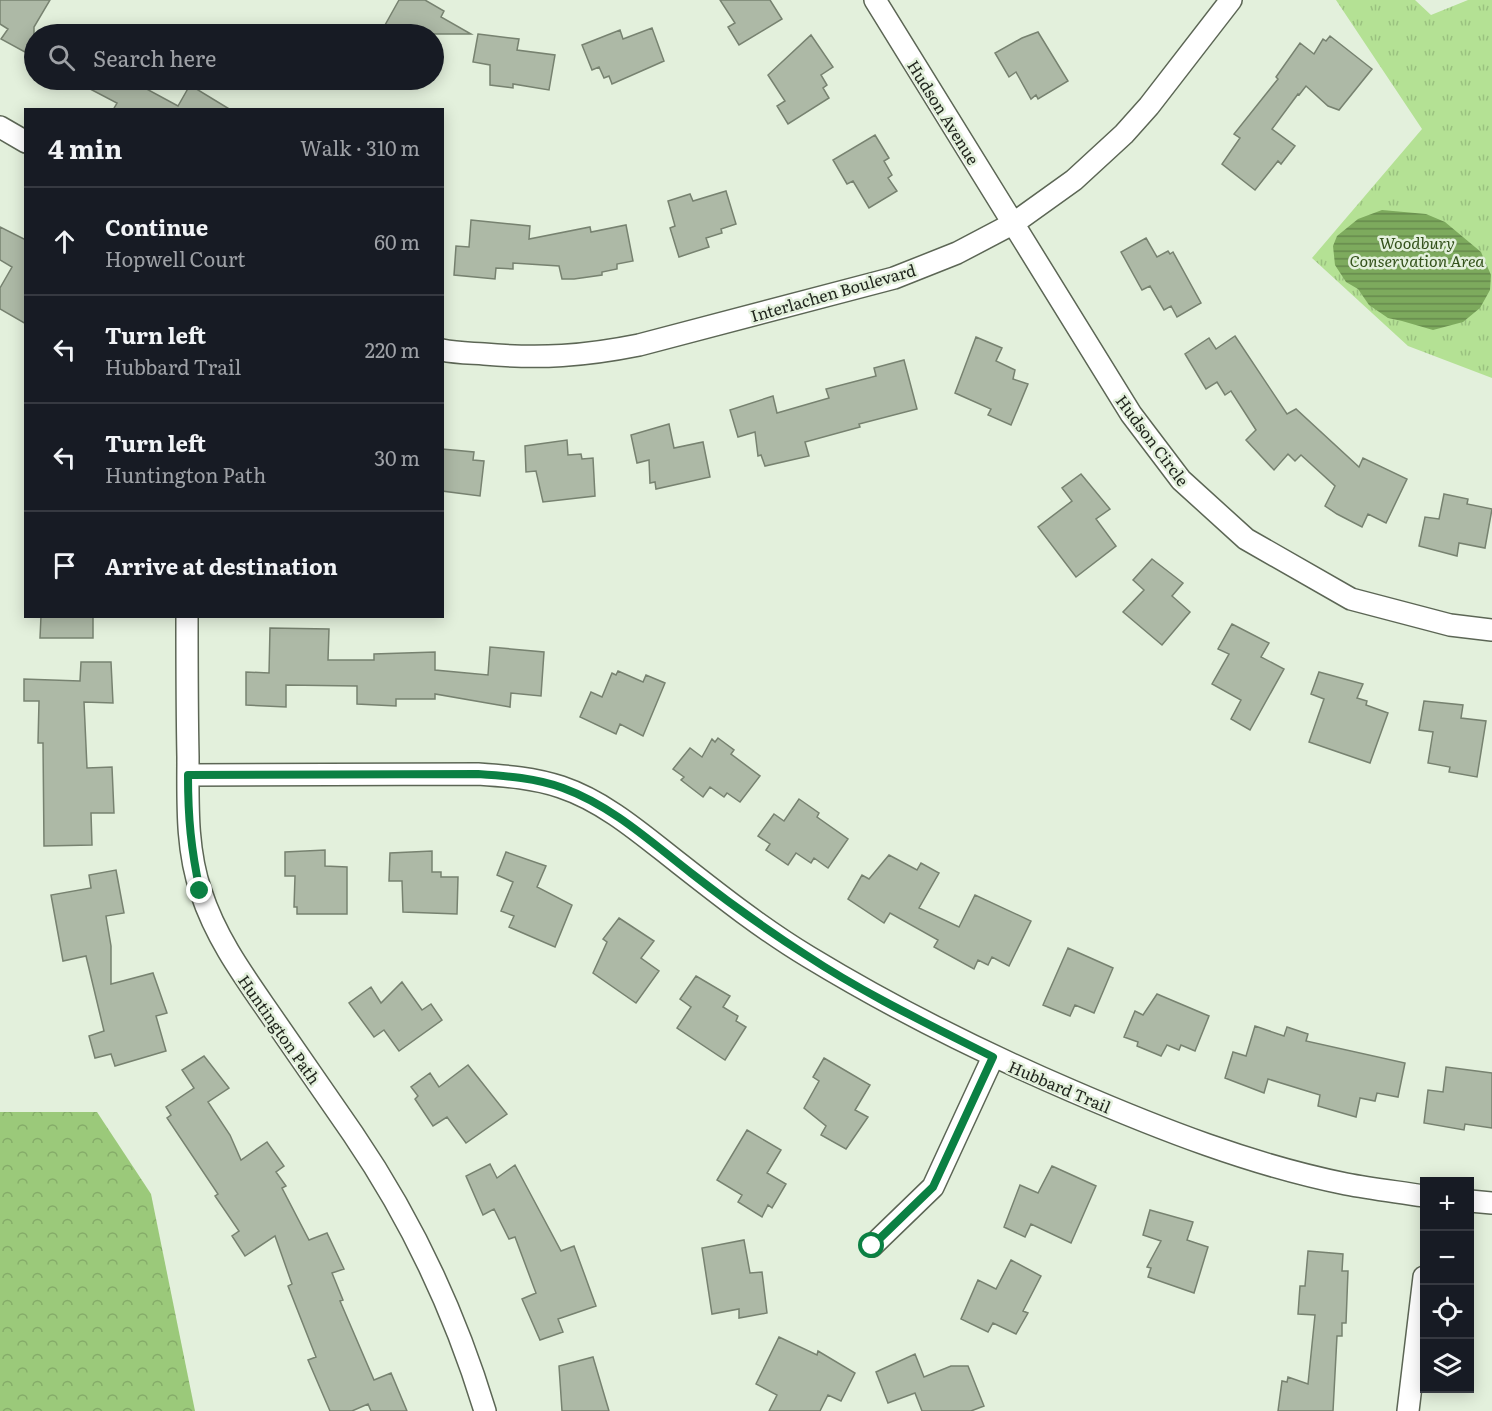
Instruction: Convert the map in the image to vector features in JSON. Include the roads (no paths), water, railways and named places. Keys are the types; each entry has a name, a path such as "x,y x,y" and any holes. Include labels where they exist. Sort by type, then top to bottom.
{"street":[{"name":"Hudson Avenue","path":"875,0 1014,223"},
{"name":"Interlachen Boulevard","path":"444,350 490,355 565,357 639,345 894,278 957,253 1014,223 1074,180 1124,134 1149,106 1232,0"},
{"path":"0,127 24,141"},
{"name":"Hudson Circle","path":"1014,223 1131,414 1180,480 1246,539 1351,599 1450,625 1492,630"},
{"name":"Huntington Path","path":"187,618 188,811 191,851 200,891 217,933 396,1201 429,1264 458,1329 485,1411"},
{"name":"Hubbard Trail","path":"188,775 478,774 522,777 563,788 601,806 636,830 717,894 807,956 900,1010 993,1057 1115,1110 1187,1138 1262,1162 1345,1184 1420,1195"},
{"path":"872,1246 933,1187 993,1057"},
{"path":"1474,1201 1492,1203"},
{"path":"1408,1411 1424,1285"}],"park label":[{"name":"Woodbury Conservation Area","path":"1417,251"}]}
